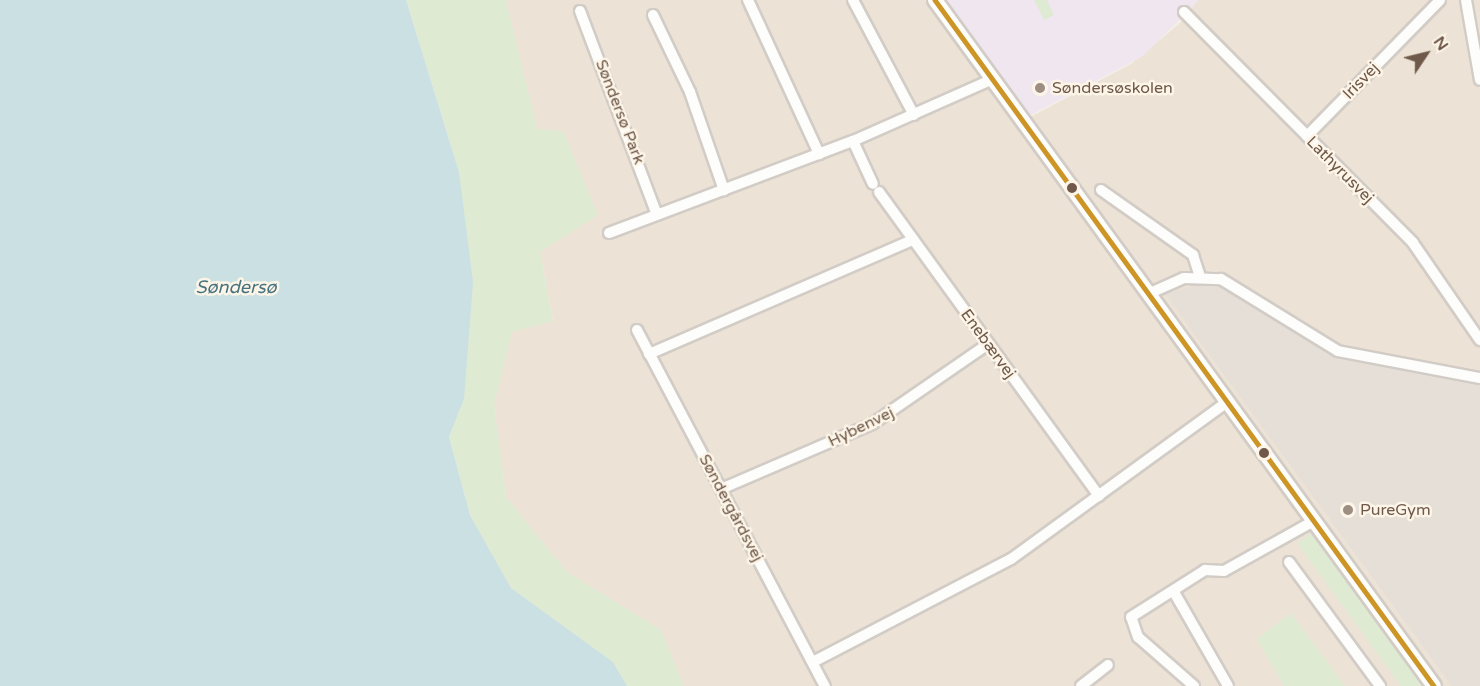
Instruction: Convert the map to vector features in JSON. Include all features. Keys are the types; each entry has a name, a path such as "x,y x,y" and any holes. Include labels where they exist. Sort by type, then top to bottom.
{"street":[{"path":"748,0 819,154"},
{"path":"853,0 914,115"},
{"path":"935,0 1434,686"},
{"name":"Irisvej","path":"1306,136 1440,0"},
{"path":"1466,0 1480,80"},
{"name":"Søndersø Park","path":"580,11 657,215"},
{"name":"Lathyrusvej","path":"1184,12 1413,243 1480,340"},
{"path":"653,15 690,92 724,190"},
{"path":"609,233 853,141 993,80"},
{"name":"Enebærvej","path":"853,141 876,188 1099,496"},
{"path":"1101,190 1193,255 1200,276"},
{"path":"650,354 913,240"},
{"path":"1148,294 1200,276 1236,286 1338,351 1480,378"},
{"name":"Søndergårdsvej","path":"637,330 825,686"},
{"name":"Hybenvej","path":"721,489 872,424 988,344"},
{"path":"813,662 1011,559 1227,402"},
{"path":"1194,686 1130,626 1131,617 1174,592 1205,570 1224,571 1314,521"},
{"path":"1289,562 1380,686"},
{"path":"1174,592 1228,686"},
{"path":"1081,686 1108,665"}],"shaded area":[{"path":"506,0 925,0 1017,124 1131,64 1179,24 1198,0 1480,0 1480,686 684,686 661,630 567,572 506,497 494,404 512,332 553,320 540,252 537,130"},
{"name":"Søndersøskolen","path":"929,0 1199,0 1143,56 1023,119"},
{"path":"1203,283 1234,291 1327,354 1480,386 1480,686 1452,686 1165,294"}],"green space":[{"path":"406,0 506,0 537,129 563,131 598,215 540,252 553,321 512,332 494,404 506,497 567,572 661,630 684,686 627,686 613,662 511,588 470,515 449,437 464,399 459,172"},
{"path":"1034,0 1047,0 1054,15 1044,20"},
{"path":"1313,532 1407,661 1421,686 1401,686 1297,543"},
{"path":"1291,613 1345,686 1284,686 1257,639"}],"water":[{"name":"Søndersø","path":"0,0 406,0 459,172 473,282 464,399 449,437 470,515 511,588 613,662 627,686 0,686"}],"transit line":[{"path":"935,0 1434,686"}],"place":[{"name":"Søndersøskolen","path":"1040,88"},
{"name":"PureGym","path":"1348,510"}]}
